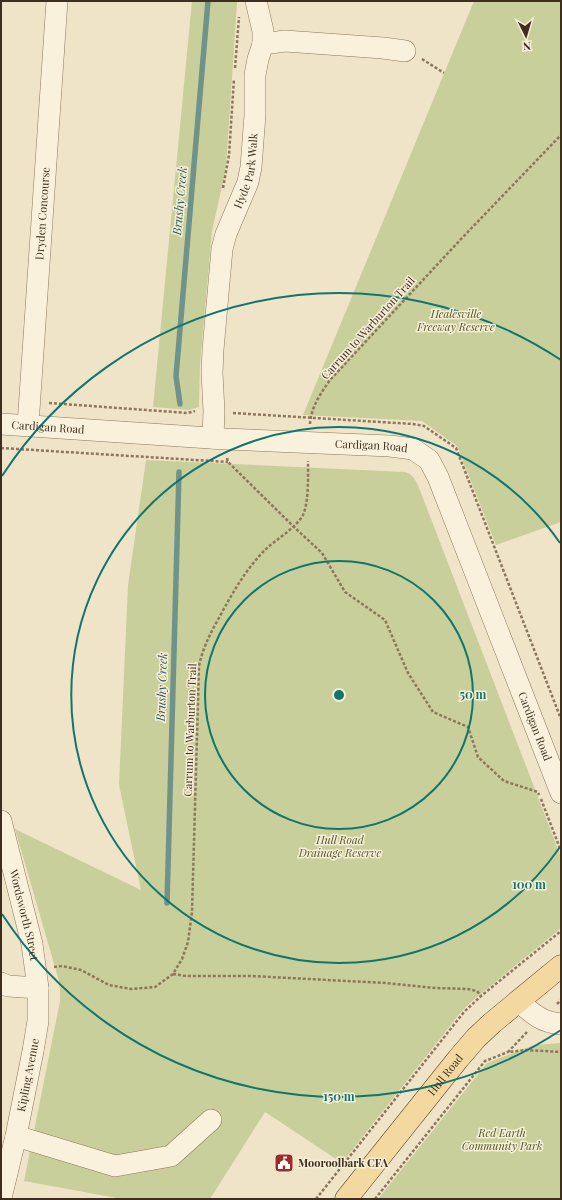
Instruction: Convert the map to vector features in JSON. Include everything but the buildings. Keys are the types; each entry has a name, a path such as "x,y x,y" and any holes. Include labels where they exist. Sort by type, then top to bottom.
{"main road":[{"name":"Hull Road","path":"346,1199 476,1038 561,966"}],"street":[{"name":"Dryden Concourse","path":"28,425 57,1"},
{"path":"256,1 263,31 263,44 285,41 405,51"},
{"name":"Hyde Park Walk","path":"213,438 213,350 222,254 226,234 248,182 251,167 255,115 255,75 256,66 263,44"},
{"name":"Cardigan Road","path":"1,424 213,438 390,446 413,449 429,460 441,484 561,793"},
{"name":"Wordsworth Street","path":"1,821 32,944 37,979"},
{"path":"1,983 8,986 37,979"},
{"name":"Kipling Avenue","path":"1,1198 16,1136 38,1021 37,979"},
{"path":"518,1001 540,1019 561,1024"},
{"path":"16,1136 115,1166 171,1156 211,1120"}],"path":[{"path":"405,51 427,61 444,73"},
{"name":"Carrum to Warburton Trail","path":"37,979 62,966 80,970 109,985 131,989 155,988 173,974 182,959 188,942 192,912 199,666 206,642 240,580 265,550 293,526 303,514 305,506 310,418 315,405 330,380 462,238 561,135"},
{"path":"30,401 188,413 197,410"},
{"path":"231,413 413,424 424,426 456,448 561,719"},
{"path":"1,448 228,462 322,553 345,592 385,620 408,674 432,712 468,727 478,757 504,781 538,792 561,851"},
{"path":"173,974 186,976 251,976 386,983 436,988 468,989 477,991 481,996"},
{"path":"508,1052 518,1041"},
{"path":"375,1199 485,1061 508,1052 531,1050 561,1052"}],"green space":[{"path":"192,1 237,1 237,3 227,153 225,173 212,231 200,364 199,407 189,410 153,407"},
{"name":"Healesville Freeway Reserve","path":"474,1 561,1 561,522 496,545 457,446 422,421 303,415"},
{"name":"Hull Road Drainage Reserve","path":"146,460 405,472 411,475 418,485 561,857 561,928 471,1002 461,1012 342,1163 265,1112 210,1199 122,1199 24,1181 60,1001 60,991 59,981 15,829 141,890 119,785 128,585"},
{"name":"Red Earth Community Park","path":"561,1043 561,1199 378,1199 487,1063 534,1045"}],"waterway":[{"name":"Brushy Creek","path":"180,404 176,376 208,1"},
{"name":"Brushy Creek","path":"167,903 179,472"}],"place":[{"name":"Mooroolbark CFA","path":"284,1163"}]}
